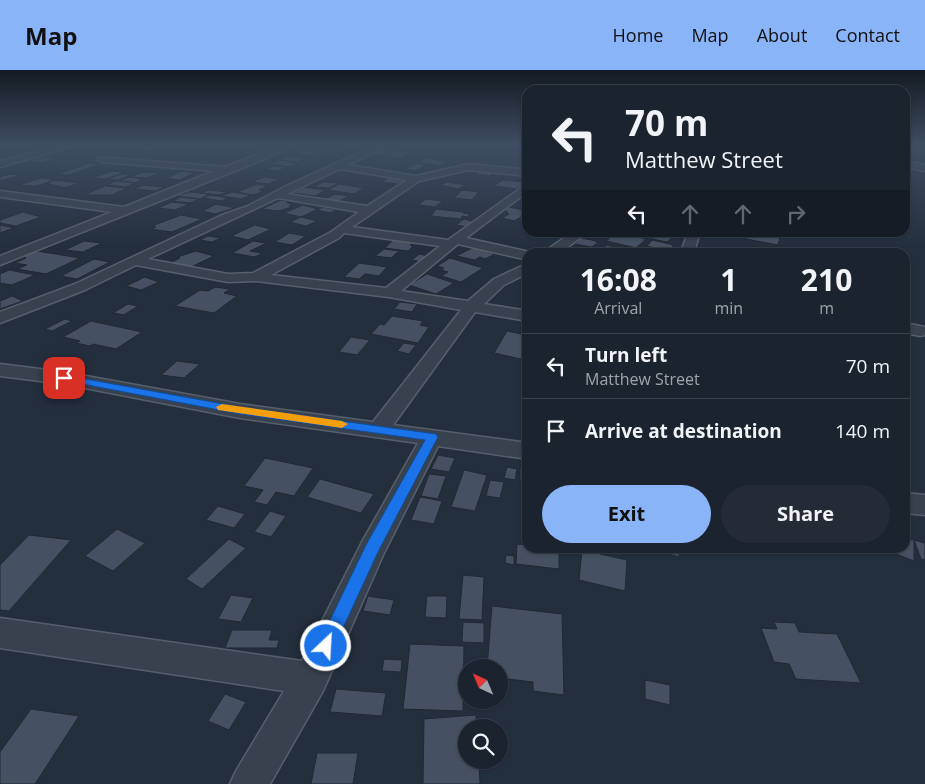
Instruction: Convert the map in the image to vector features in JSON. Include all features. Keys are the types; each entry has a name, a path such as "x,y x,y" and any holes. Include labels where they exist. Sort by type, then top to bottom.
{"street":[{"path":"0,261 205,178"},
{"path":"0,318 80,287 226,217 252,208 313,178"},
{"path":"256,277 335,235 416,178"},
{"path":"0,194 127,210"},
{"path":"277,195 369,210"},
{"path":"389,294 417,268 455,242 494,211 522,195"},
{"path":"341,229 455,242 522,255"},
{"path":"559,248 575,237"},
{"path":"135,261 228,278 256,277 389,294 522,315"},
{"path":"379,429 471,307 499,282 522,270"},
{"path":"0,370 64,378 240,411 522,450"},
{"path":"248,784 311,679 372,550 432,437"},
{"path":"910,504 925,505"},
{"path":"0,633 311,679"}],"building":[{"path":"40,178 55,180 36,186 19,185"},
{"path":"126,178 142,179 136,183 120,181"},
{"path":"261,178 279,179 268,184 252,182"},
{"path":"387,178 405,181 398,184 381,182"},
{"path":"54,180 79,183 65,188 46,183"},
{"path":"502,180 522,182 522,186 516,189 494,186"},
{"path":"117,181 135,183 126,187 107,185"},
{"path":"323,182 338,183 329,188 314,187"},
{"path":"447,182 465,185 458,189 440,185"},
{"path":"257,184 268,186 259,190 264,191 253,195 237,192"},
{"path":"339,184 364,188 354,194 328,190"},
{"path":"144,185 165,187 156,191 134,189"},
{"path":"105,186 127,188 112,195 84,195"},
{"path":"304,187 326,190 315,196 292,193"},
{"path":"209,190 228,192 220,195 201,193"},
{"path":"462,190 479,192 472,200 454,198"},
{"path":"189,192 209,194 200,199 176,196"},
{"path":"232,192 251,195 241,199 221,196"},
{"path":"335,194 349,196 338,202 323,200"},
{"path":"210,195 229,198 221,201 203,198"},
{"path":"181,197 198,199 190,203 173,201"},
{"path":"426,199 443,201 435,207 418,205"},
{"path":"281,200 290,202 287,203 293,204 289,206 292,207 278,211 262,209"},
{"path":"172,202 189,204 175,210 158,208"},
{"path":"216,204 235,208 215,214 203,211"},
{"path":"303,205 318,209 301,217 284,213"},
{"path":"323,207 337,210 330,213 317,210"},
{"path":"509,207 522,210 522,216 514,221 502,218 509,214 504,211"},
{"path":"436,209 470,214 468,217 462,216 461,219 431,216"},
{"path":"23,212 41,217 16,226 0,223 0,220"},
{"path":"181,215 202,219 172,232 151,229 156,227 152,226"},
{"path":"301,217 317,221 306,226 290,222"},
{"path":"464,219 475,222 468,227 456,225"},
{"path":"0,225 14,228 0,233"},
{"path":"255,225 271,229 248,240 231,236"},
{"path":"289,233 306,236 292,245 275,242"},
{"path":"208,236 221,238 212,242 200,240"},
{"path":"611,237 638,237 646,239 636,248 606,241"},
{"path":"654,237 673,237 667,242 652,239"},
{"path":"747,237 780,238 778,245 746,239"},
{"path":"581,238 598,242 592,247 575,244"},
{"path":"393,240 412,243 410,245 413,246 408,251 385,248"},
{"path":"652,240 674,245 671,248 647,246"},
{"path":"84,241 102,243 83,252 65,250"},
{"path":"253,241 267,243 250,251 262,253 255,257 232,253"},
{"path":"607,245 619,248 603,248"},
{"path":"474,247 495,254 485,259 480,257 475,260 456,256"},
{"path":"384,249 399,251 391,258 375,256"},
{"path":"31,250 80,258 46,274 17,269 27,265 15,263 26,258 17,256"},
{"path":"196,251 214,256 187,269 168,264 180,258 177,257"},
{"path":"419,254 428,256 422,262 412,260"},
{"path":"450,258 483,268 461,282 441,276 448,272 441,270 444,268 437,266"},
{"path":"94,259 110,262 77,279 61,276"},
{"path":"359,263 387,267 379,276 365,274 359,279 344,277"},
{"path":"9,270 35,275 12,285 0,283 0,274"},
{"path":"427,274 454,283 436,294 409,285"},
{"path":"145,277 159,282 141,290 126,286"},
{"path":"215,287 230,289 224,293 237,296 214,313 175,306 200,290 208,291"},
{"path":"12,296 23,301 0,309 0,301"},
{"path":"400,302 417,304 412,312 394,309"},
{"path":"128,304 138,306 124,315 113,313"},
{"path":"392,316 423,321 420,325 429,327 418,343 371,334 380,324 384,325"},
{"path":"65,319 72,321 52,331 45,329"},
{"path":"91,321 142,332 116,349 93,344 90,346 76,343 80,341 63,337"},
{"path":"507,331 522,334 522,359 494,353"},
{"path":"351,337 370,340 357,355 339,352"},
{"path":"404,343 416,345 409,354 397,351"},
{"path":"177,361 200,364 184,378 161,375"},
{"path":"438,455 455,458 449,472 431,469"},
{"path":"265,458 313,468 294,496 276,492 267,505 254,502 263,490 244,486"},
{"path":"507,467 517,469 515,480 504,478"},
{"path":"520,468 522,468 522,481 520,481"},
{"path":"464,470 487,475 475,511 451,507"},
{"path":"429,474 446,476 438,499 421,496"},
{"path":"320,479 374,494 361,513 307,497"},
{"path":"490,480 504,482 500,498 486,496"},
{"path":"420,497 442,501 434,524 411,520"},
{"path":"218,506 245,514 234,528 206,520"},
{"path":"270,511 286,516 271,537 254,532"},
{"path":"117,529 145,543 113,571 85,556"},
{"path":"29,535 71,540 9,611 0,610 0,565"},
{"path":"229,539 246,548 202,589 186,579"},
{"path":"910,539 914,540 914,561 896,554 910,553"},
{"path":"914,540 925,543 925,560 921,559"},
{"path":"517,544 522,544 522,553 559,553 559,569 516,564"},
{"path":"582,553 596,553 627,560 625,591 579,580"},
{"path":"665,553 679,553 679,557"},
{"path":"506,555 514,556 514,565 505,563"},
{"path":"463,575 484,577 482,620 459,619"},
{"path":"231,595 253,598 241,622 218,619"},
{"path":"368,596 394,600 390,615 363,611"},
{"path":"427,596 447,596 446,618 425,617"},
{"path":"492,606 562,614 564,695 533,691 533,682 508,679 508,659 488,659"},
{"path":"463,622 484,623 484,643 462,642"},
{"path":"774,622 795,623 799,632 837,634 861,683 796,679 789,664 774,662 761,628 777,629"},
{"path":"232,630 272,630 269,640 279,640 277,648 225,648"},
{"path":"410,644 464,646 464,659 458,659 458,709 463,709 463,711 403,709"},
{"path":"384,659 402,660 401,672 382,671"},
{"path":"645,680 670,685 670,705 645,699"},
{"path":"336,689 386,693 382,716 330,712"},
{"path":"225,694 246,702 229,730 208,721"},
{"path":"31,709 79,716 35,784 0,784 0,752"},
{"path":"476,715 476,719 458,719 458,769 479,769 480,784 423,784 424,719"},
{"path":"317,753 358,753 353,784 311,784"}],"slow traffic":[{"path":"222,407 342,424"}],"route":[{"path":"64,378 240,411 432,437 372,550 326,646"}]}
